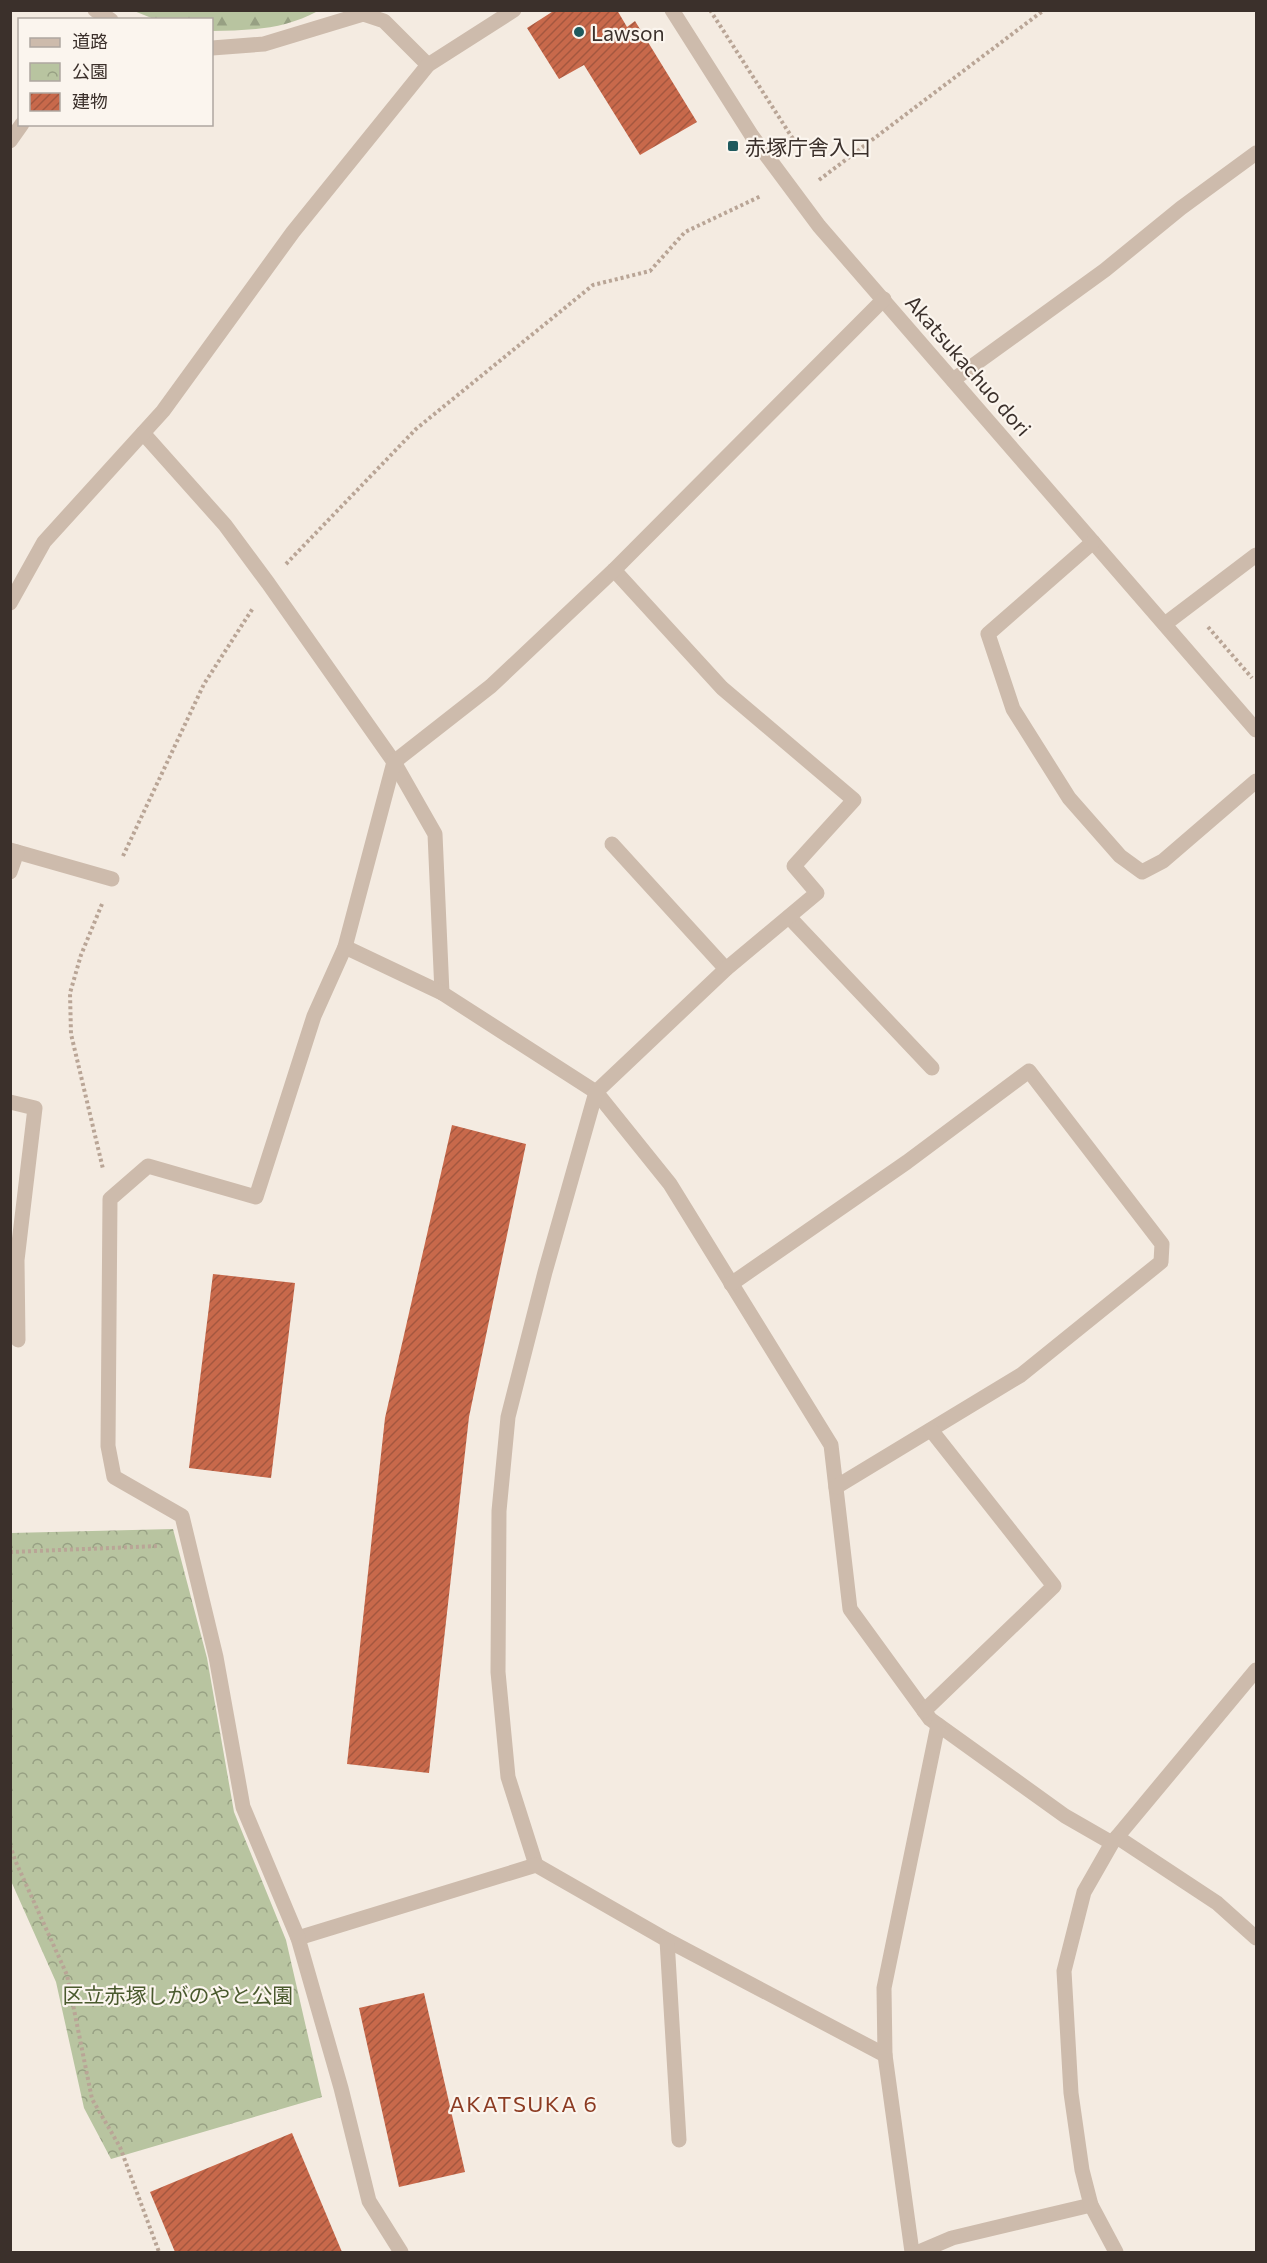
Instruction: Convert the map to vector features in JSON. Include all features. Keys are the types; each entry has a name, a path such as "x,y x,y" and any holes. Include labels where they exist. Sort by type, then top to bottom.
{"street":[{"path":"10,603 44,542 163,411 293,232 428,65 514,10"},
{"name":"Akatsukachuo dori","path":"672,10 752,136 819,226 1257,730"},
{"path":"213,48 264,44 363,15 384,21 428,65"},
{"path":"10,141 21,126"},
{"path":"953,380 1105,270 1181,208 1257,153"},
{"path":"401,2253 369,2201 341,2088 297,1938 243,1808 216,1657 182,1516 114,1477 108,1446 110,1199 148,1166 256,1197 314,1016 345,947 394,762 491,686 615,570 884,299"},
{"path":"143,433 225,525 268,583 394,762 435,834 442,993"},
{"path":"1093,542 988,634 1013,709 1069,798 1120,856 1142,872 1163,861 1257,781"},
{"path":"1165,624 1257,555"},
{"path":"615,570 722,688 854,800 794,866 817,893 726,969 596,1092 544,1272 508,1417 499,1511 498,1672 508,1777 536,1865 667,1940 885,2055"},
{"path":"612,844 726,969"},
{"path":"10,872 14,851 112,879"},
{"path":"789,917 932,1068"},
{"path":"345,947 442,993 596,1092 670,1184 831,1445 850,1609 924,1711 938,1725 1065,1816 1114,1840 1217,1904 1257,1938"},
{"path":"731,1284 907,1162 1029,1071 1162,1244 1161,1262 1021,1375 836,1487"},
{"path":"10,1102 35,1108 18,1191 14,1266 18,1340"},
{"path":"924,1711 1054,1586 931,1430"},
{"path":"1116,2253 1091,2205 1082,2170 1071,2092 1064,1971 1084,1892 1114,1840 1257,1671"},
{"path":"912,2253 885,2055 884,1988 938,1725"},
{"path":"297,1938 536,1865"},
{"path":"667,1940 679,2140"},
{"path":"919,2253 952,2238 1091,2205"}],"path":[{"path":"797,196 1044,10"},
{"path":"268,583 416,429 593,285 650,271 685,232 787,183"},
{"path":"10,1552 189,1545"},
{"path":"10,1845 67,1975 92,2099 120,2147 159,2253"}],"green space":[{"path":"134,11 318,11 279,25 213,31 213,18 152,18"},
{"name":"区立赤塚しがのやと公園","path":"173,1529 207,1658 234,1812 286,1940 322,2097 111,2159 84,2108 56,1982 11,1881 11,1533"}],"building":[{"path":"555,10 617,10 627,27 635,21 697,122 640,155 584,65 559,79 527,28"},
{"path":"452,1125 526,1144 469,1417 429,1773 347,1764 385,1418"},
{"path":"213,1274 295,1283 271,1478 189,1468"},
{"path":"424,1993 465,2172 399,2187 359,2008"},
{"path":"292,2133 342,2252 175,2252 150,2192"}],"place":[{"name":"Lawson","path":"579,32"},
{"name":"赤塚庁舎入口","path":"733,146"}],"district":[{"name":"AKATSUKA 6","path":"524,2103"}]}
